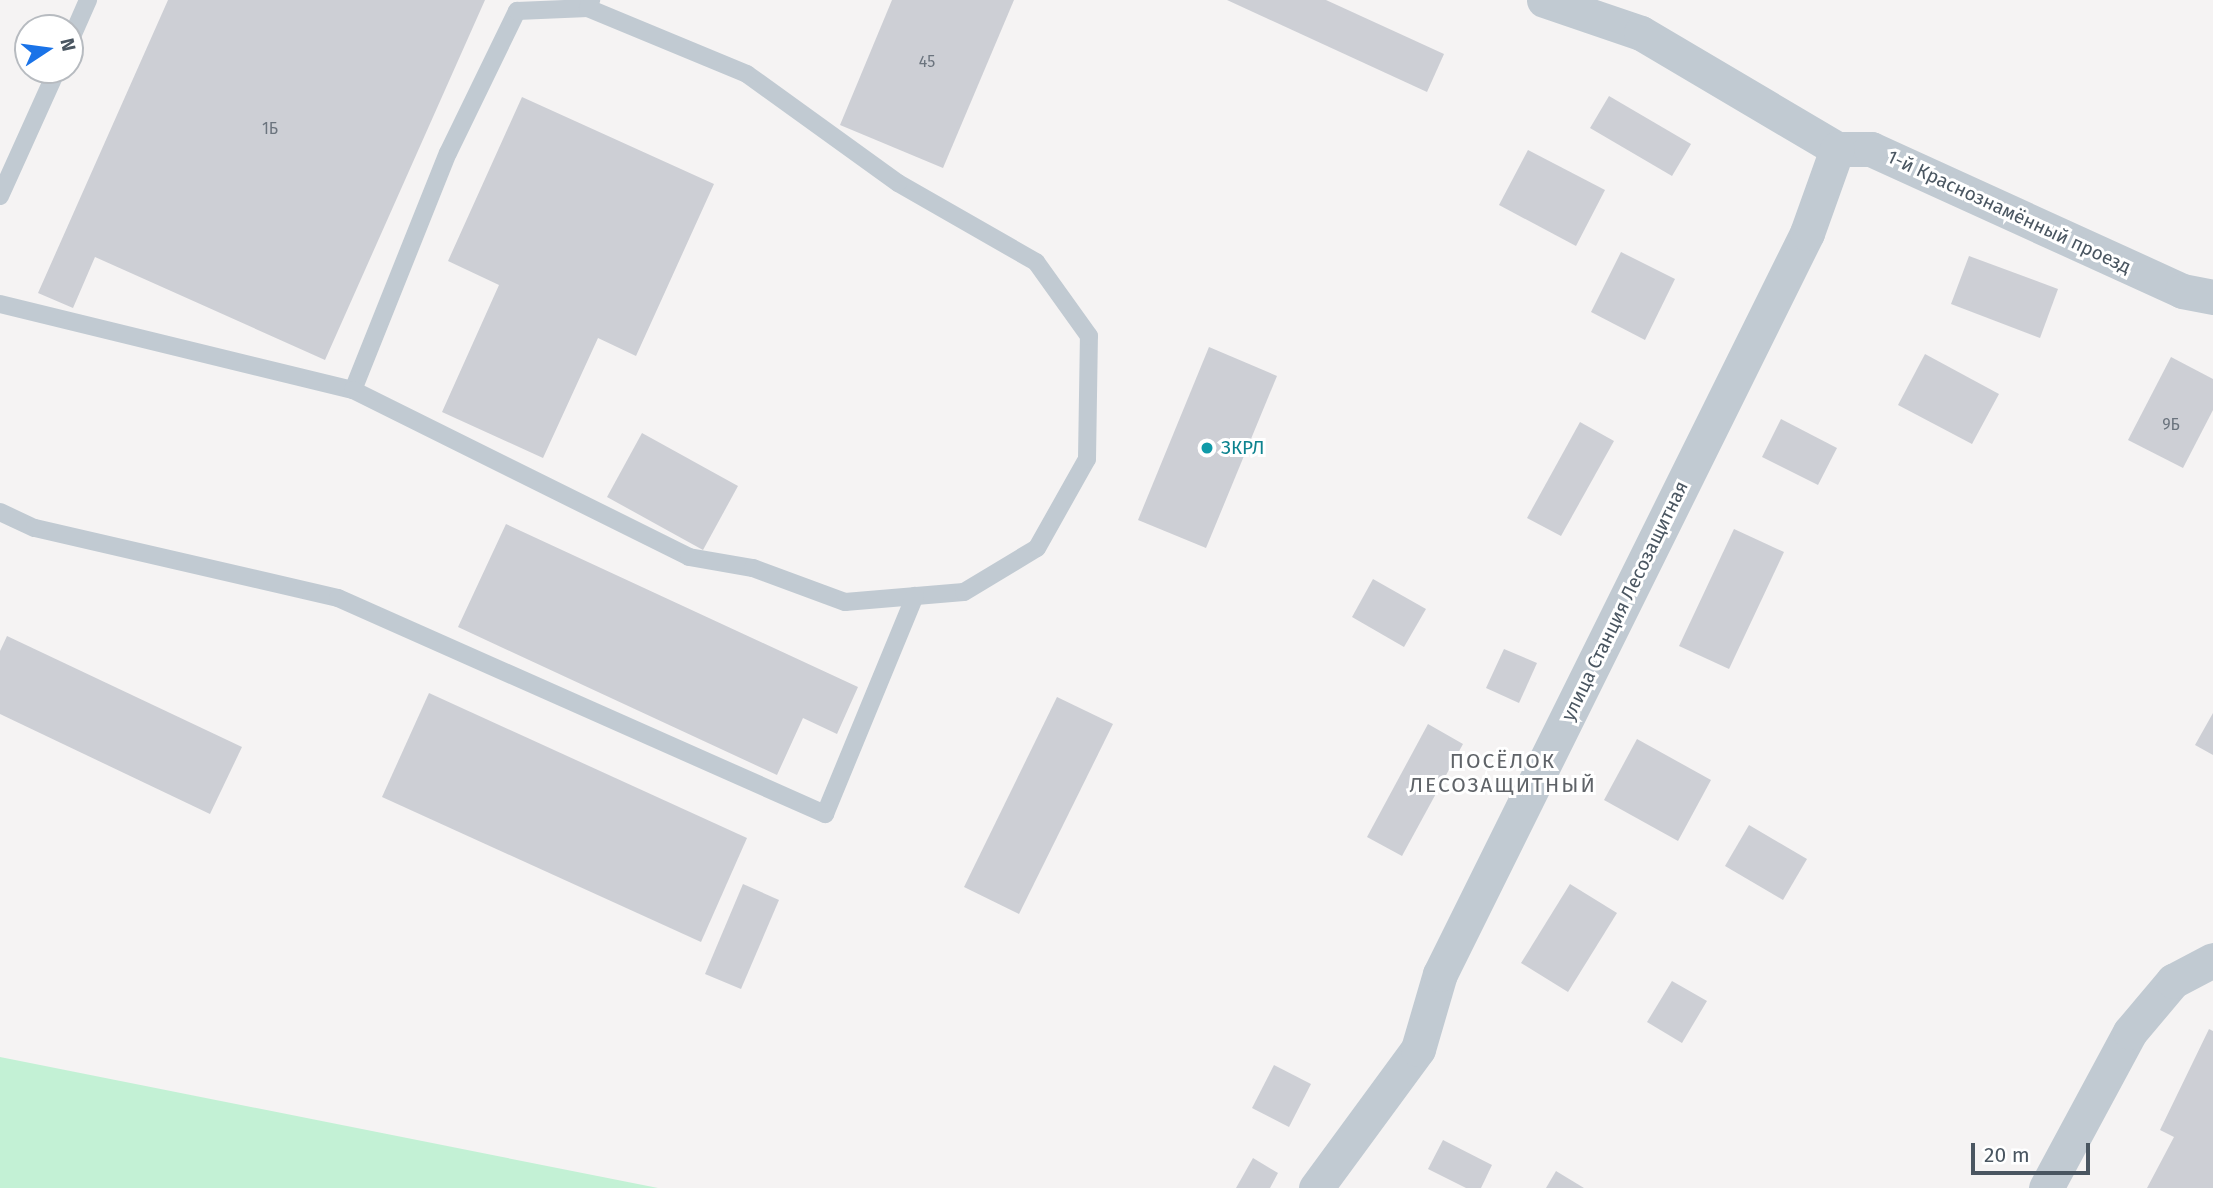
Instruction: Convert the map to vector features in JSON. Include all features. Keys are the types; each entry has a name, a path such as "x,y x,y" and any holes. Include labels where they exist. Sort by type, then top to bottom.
{"street":[{"name":"1-й Краснознамённый проезд","path":"1544,0 1641,33 1837,149 1871,149 2182,291 2213,297"},
{"name":"улица Станция Лесозащитная","path":"1316,1188 1418,1049 1440,974 1807,233 1837,149"},
{"path":"2046,1188 2130,1032 2173,981 2213,960"}],"lane":[{"path":"0,304 353,390 689,557 753,568 845,602 964,592 1037,548 1087,459 1089,336 1036,262 898,183 747,74 589,4 517,10 448,153 353,390"},
{"path":"0,195 51,84"},
{"path":"0,512 35,528 338,598 825,814 915,596"}],"green space":[{"path":"0,1057 658,1188 0,1188"}],"building":[{"path":"168,0 485,0 325,360 95,257 73,308 38,293"},
{"path":"892,0 1014,0 943,168 840,125"},
{"path":"1227,0 1326,0 1444,54 1427,92"},
{"path":"1609,96 1691,144 1672,176 1590,128"},
{"path":"522,97 714,184 636,356 598,338 543,458 442,412 499,285 448,261"},
{"path":"1528,150 1605,190 1576,246 1499,205"},
{"path":"1621,252 1675,279 1645,340 1591,312"},
{"path":"1969,256 2058,289 2040,338 1951,304"},
{"name":"ЗКРЛ","path":"1209,347 1277,376 1206,548 1138,520"},
{"path":"1925,354 1999,394 1972,444 1898,405"},
{"path":"2171,357 2213,379 2213,410 2183,468 2128,440"},
{"path":"1781,419 1837,448 1818,485 1762,457"},
{"path":"1580,422 1614,441 1561,536 1527,518"},
{"path":"642,433 738,486 703,550 607,497"},
{"path":"506,524 858,687 837,734 803,718 777,775 458,627"},
{"path":"1734,529 1784,552 1729,669 1679,646"},
{"path":"1373,579 1426,609 1404,647 1352,617"},
{"path":"7,636 242,747 210,814 0,714 0,651"},
{"path":"1504,649 1537,663 1519,703 1486,688"},
{"path":"429,693 747,838 701,942 382,797"},
{"path":"1057,697 1113,724 1019,914 964,887"},
{"path":"2213,713 2213,755 2195,745"},
{"path":"1428,724 1463,744 1402,856 1367,837"},
{"path":"1637,739 1711,780 1678,841 1604,800"},
{"path":"1749,825 1807,859 1783,900 1725,866"},
{"path":"743,884 779,900 741,989 705,974"},
{"path":"1570,884 1617,913 1568,992 1521,963"},
{"path":"1672,981 1707,1001 1682,1043 1647,1022"},
{"path":"2209,1029 2213,1031 2213,1188 2147,1188 2174,1137 2160,1130"},
{"path":"1274,1065 1311,1084 1289,1127 1252,1108"},
{"path":"1443,1140 1492,1165 1481,1188 1466,1188 1428,1169"},
{"path":"1253,1158 1278,1173 1270,1188 1236,1188"},
{"path":"1556,1171 1584,1188 1546,1188"}],"place":[{"name":"ЗКРЛ","path":"1207,448"}],"district":[{"name":"ПОСЁЛОК ЛЕСОЗАЩИТНЫЙ","path":"1503,773"}]}
